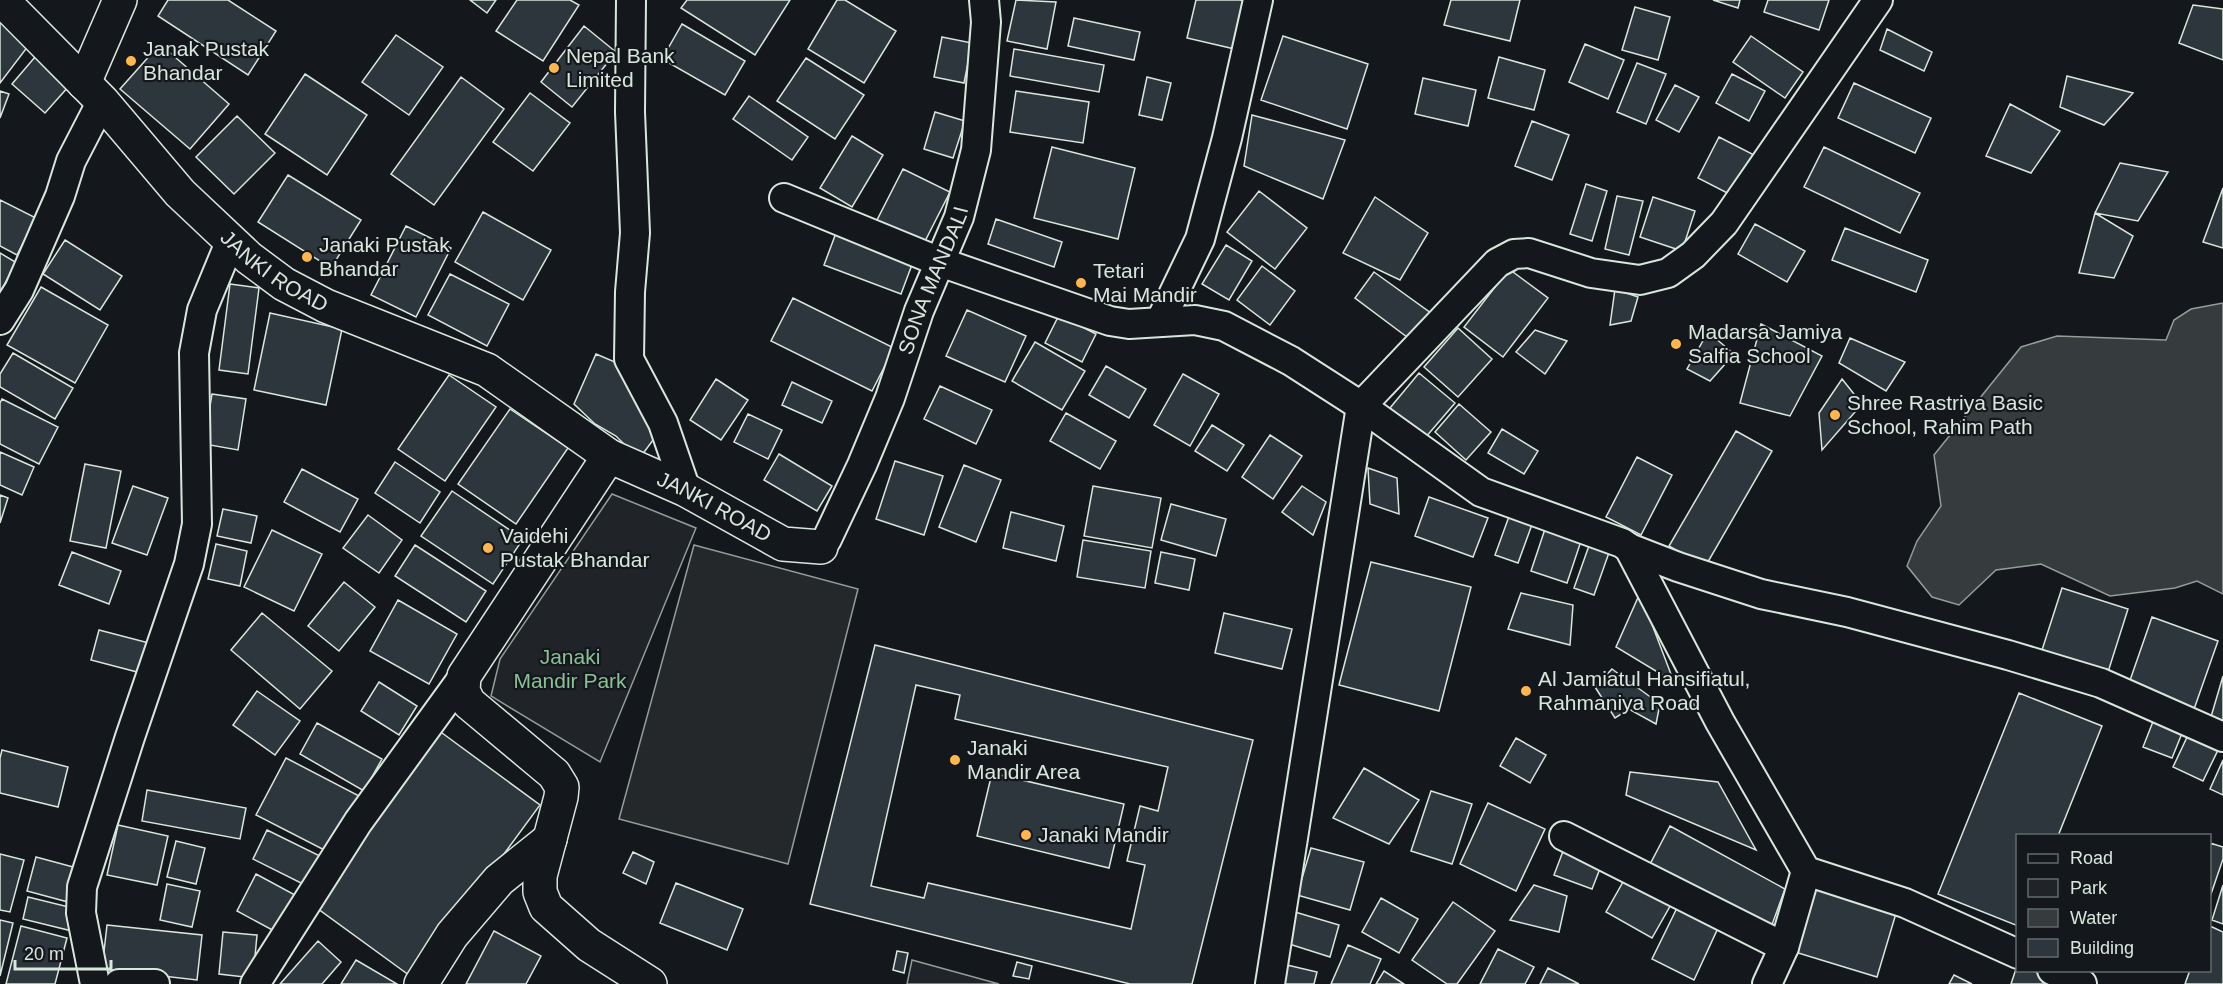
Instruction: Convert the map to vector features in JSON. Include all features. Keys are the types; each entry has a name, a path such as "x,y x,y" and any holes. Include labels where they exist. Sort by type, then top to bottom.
{"street":[{"name":"JANKI ROAD","path":"2,0 93,92 180,193 249,258 284,284 326,306 487,370 609,456 686,490 783,544 821,547"},
{"path":"0,320 19,290 60,196 120,0"},
{"path":"632,0 630,112 635,233 630,292 629,359 663,423 686,490"},
{"name":"SONA MANDALI","path":"821,547 862,465 890,398 919,311 959,217 976,150 986,22 984,0"},
{"path":"1160,322 1200,239 1227,138 1258,0"},
{"path":"1270,984 1361,406 1497,262 1515,254 1529,253 1591,273 1640,280 1668,273 1693,255 1724,223 1878,0"},
{"path":"784,198 940,262 1110,321 1129,324 1195,320 1224,326 1291,361 1361,406 1481,492 1622,543 1629,548 1678,567 1761,594 1847,612 2008,655 2101,683 2223,736"},
{"path":"95,984 81,913 82,887 189,564 197,524 195,353 202,310 231,240"},
{"path":"255,984 358,822 465,676 609,456"},
{"path":"1629,548 1719,722 1806,872 1905,903 2016,953"},
{"path":"465,676 463,690 469,703 554,774 562,788 540,876 540,892 546,907 589,945 650,984"},
{"path":"1564,836 1784,947"},
{"path":"421,984 452,935 499,880 550,839"},
{"path":"1767,984 1784,947 1806,872"},
{"path":"2056,972 2082,984"},
{"path":"119,984 156,984"}],"green space":[{"name":"Janaki Mandir Park","path":"612,494 696,528 600,762 491,696 500,659"},
{"path":"912,960 999,984 907,984"}],"shaded area":[{"path":"694,545 858,589 788,864 619,819"}],"water":[{"path":"2223,303 2223,594 2197,581 2175,588 2110,596 2041,564 1996,570 1959,605 1932,597 1907,566 1917,541 1941,506 1934,455 2021,347 2057,336 2166,340 2174,320 2191,309"}],"building":[{"path":"168,0 228,0 276,31 248,75 158,16"},
{"path":"470,0 496,0 487,13"},
{"path":"517,0 570,0 579,5 543,61 496,31"},
{"path":"687,0 790,0 755,55 681,8"},
{"path":"837,0 845,0 896,31 864,83 808,49"},
{"path":"1016,0 1056,2 1047,49 1007,41"},
{"path":"1196,0 1249,2 1239,50 1187,38"},
{"path":"1451,0 1520,0 1510,41 1444,25"},
{"path":"1713,0 1740,0 1738,8"},
{"path":"1768,0 1829,0 1819,30 1764,12"},
{"path":"2193,5 2223,9 2223,60 2179,43"},
{"path":"1635,7 1670,17 1658,60 1622,50"},
{"path":"0,17 32,41 0,83"},
{"path":"1074,18 1140,32 1134,60 1068,46"},
{"path":"682,24 745,61 725,95 662,59"},
{"path":"584,26 616,52 572,107 541,82"},
{"path":"1887,29 1932,52 1924,71 1880,50"},
{"path":"396,35 443,67 409,115 362,82"},
{"path":"1283,36 1368,64 1347,129 1261,100"},
{"path":"1751,36 1803,72 1785,98 1733,62"},
{"path":"942,37 972,43 964,83 934,77"},
{"path":"160,44 229,104 190,149 120,89"},
{"path":"1585,44 1624,60 1608,99 1569,82"},
{"path":"1014,49 1104,65 1099,92 1010,76"},
{"path":"35,57 69,86 45,113 12,84"},
{"path":"1499,57 1545,70 1534,110 1488,98"},
{"path":"806,58 864,95 835,139 777,101"},
{"path":"1637,63 1666,74 1646,124 1617,112"},
{"path":"305,74 367,115 327,175 265,134"},
{"path":"1732,74 1765,91 1749,121 1716,103"},
{"path":"2067,76 2133,93 2104,125 2060,107"},
{"path":"461,77 504,109 434,205 391,174"},
{"path":"1147,77 1171,83 1162,120 1139,115"},
{"path":"1423,78 1476,90 1468,126 1415,114"},
{"path":"1854,83 1931,118 1915,153 1838,118"},
{"path":"1675,85 1699,97 1679,132 1656,120"},
{"path":"0,91 9,94 0,118"},
{"path":"1016,91 1089,102 1083,143 1010,132"},
{"path":"530,93 570,123 533,171 493,142"},
{"path":"749,96 808,137 792,160 733,119"},
{"path":"2010,104 2060,131 2031,173 1986,156"},
{"path":"935,112 965,121 953,158 924,149"},
{"path":"1252,115 1345,140 1323,199 1244,166"},
{"path":"237,116 275,153 234,194 196,157"},
{"path":"1532,121 1569,135 1552,180 1515,166"},
{"path":"852,136 883,155 852,207 820,188"},
{"path":"1719,137 1756,156 1735,197 1698,178"},
{"path":"1052,147 1135,168 1118,239 1034,218"},
{"path":"1824,147 1920,193 1900,233 1804,187"},
{"path":"2120,163 2168,172 2138,221 2095,213"},
{"path":"903,169 950,192 922,247 875,224"},
{"path":"288,175 361,220 331,268 258,222"},
{"path":"1586,184 1607,191 1592,241 1570,234"},
{"path":"2223,188 2223,248 2203,242"},
{"path":"1259,191 1307,228 1275,269 1227,232"},
{"path":"1617,196 1643,201 1629,255 1605,249"},
{"path":"1375,197 1428,233 1400,280 1343,253"},
{"path":"1653,197 1695,211 1682,251 1640,237"},
{"path":"0,200 36,218 17,255 0,246"},
{"path":"483,212 551,250 523,300 455,262"},
{"path":"2095,213 2133,236 2114,278 2079,273"},
{"path":"996,219 1062,242 1054,267 988,244"},
{"path":"1755,224 1805,251 1787,282 1738,254"},
{"path":"839,225 916,254 901,294 824,265"},
{"path":"406,226 451,248 416,317 371,295"},
{"path":"1845,228 1928,260 1916,292 1832,260"},
{"path":"65,240 122,276 100,310 43,274"},
{"path":"1226,245 1252,261 1229,300 1202,284"},
{"path":"0,253 17,263 0,292"},
{"path":"1262,266 1295,291 1270,325 1237,300"},
{"path":"1509,269 1548,298 1503,357 1464,327"},
{"path":"1374,272 1435,316 1415,343 1355,298"},
{"path":"450,274 509,304 487,346 428,315"},
{"path":"230,284 259,288 248,374 219,370"},
{"path":"41,287 108,325 75,383 7,345"},
{"path":"1615,289 1638,297 1631,321 1610,325"},
{"path":"793,298 894,348 872,391 771,341"},
{"path":"967,310 1026,336 1005,382 946,356"},
{"path":"270,313 342,329 326,405 254,390"},
{"path":"1059,315 1096,334 1082,362 1045,343"},
{"path":"1761,324 1822,356 1790,416 1740,403"},
{"path":"1458,328 1492,359 1458,397 1424,367"},
{"path":"1535,330 1567,341 1545,374 1516,352"},
{"path":"1708,332 1734,354 1710,381 1687,369"},
{"path":"1850,338 1905,362 1886,391 1839,363"},
{"path":"1035,342 1085,371 1062,410 1012,381"},
{"path":"13,353 73,388 55,419 0,387 0,374"},
{"path":"596,354 615,362 656,436 639,459 616,436 595,424 574,404"},
{"path":"1106,366 1146,389 1129,418 1089,395"},
{"path":"1419,373 1455,403 1425,438 1390,408"},
{"path":"1183,374 1219,394 1190,446 1154,425"},
{"path":"449,375 496,407 445,481 398,449"},
{"path":"716,379 748,400 721,440 690,420"},
{"path":"1842,379 1862,404 1822,450 1819,413"},
{"path":"792,382 832,401 822,423 782,405"},
{"path":"940,386 992,410 976,444 924,419"},
{"path":"212,394 246,399 238,450 204,444"},
{"path":"2,399 58,427 39,464 0,444 0,403"},
{"path":"1459,404 1491,432 1466,460 1435,432"},
{"path":"510,409 568,448 516,524 458,484"},
{"path":"1066,413 1116,441 1100,469 1050,441"},
{"path":"748,414 782,430 768,459 734,442"},
{"path":"1212,425 1244,445 1227,471 1195,451"},
{"path":"1502,429 1538,451 1524,474 1488,453"},
{"path":"1736,431 1772,451 1705,567 1669,546"},
{"path":"1270,435 1302,456 1273,499 1242,477"},
{"path":"0,452 34,467 22,495 0,485"},
{"path":"779,454 832,486 817,511 764,480"},
{"path":"1637,457 1672,475 1641,535 1606,517"},
{"path":"895,461 943,476 924,535 876,519"},
{"path":"395,462 440,492 420,523 375,493"},
{"path":"85,464 121,471 106,548 70,541"},
{"path":"964,465 1001,480 976,542 939,527"},
{"path":"1368,468 1397,478 1399,514 1370,504"},
{"path":"302,469 358,499 340,532 284,502"},
{"path":"133,486 168,498 147,555 112,543"},
{"path":"1093,486 1161,498 1152,548 1084,536"},
{"path":"1302,486 1326,502 1313,535 1282,512"},
{"path":"452,491 523,539 493,584 421,536"},
{"path":"0,495 8,498 0,523"},
{"path":"1429,497 1488,518 1473,557 1415,536"},
{"path":"1171,504 1226,519 1216,556 1161,540"},
{"path":"223,509 257,516 251,543 217,536"},
{"path":"1511,511 1534,519 1518,563 1495,555"},
{"path":"1011,512 1064,526 1056,561 1003,548"},
{"path":"368,515 402,540 379,573 343,548"},
{"path":"1548,520 1584,532 1567,583 1531,571"},
{"path":"272,530 322,554 294,611 244,587"},
{"path":"1083,540 1151,551 1145,588 1077,577"},
{"path":"1591,540 1611,547 1594,595 1574,588"},
{"path":"216,544 247,551 240,586 208,579"},
{"path":"415,545 486,591 466,622 395,576"},
{"path":"72,552 121,571 109,604 59,585"},
{"path":"1161,552 1195,559 1189,590 1155,583"},
{"path":"1371,562 1471,587 1439,711 1339,685"},
{"path":"344,582 375,607 339,651 308,626"},
{"path":"2062,588 2128,609 2108,672 2042,650"},
{"path":"1521,593 1573,605 1570,645 1508,629"},
{"path":"1640,593 1674,682 1616,647"},
{"path":"398,600 457,634 429,684 370,651"},
{"path":"262,613 332,671 300,709 231,650"},
{"path":"1224,613 1292,629 1282,669 1215,653"},
{"path":"2152,617 2218,641 2193,712 2127,689"},
{"path":"99,630 149,643 141,673 91,660"},
{"path":"875,645 1253,740 1192,984 1130,984 810,904","holes":["916,685 960,695 955,719 1168,767 1158,811 1140,806 1127,861 1145,865 1131,929 928,883 924,898 871,886"]},
{"path":"1612,669 1660,704 1656,724 1629,709 1615,718 1595,687"},
{"path":"2223,676 2223,731 2208,727"},
{"path":"379,682 417,706 399,735 361,711"},
{"path":"257,691 300,721 275,755 233,725"},
{"path":"2019,693 2102,726 2059,834 2016,834 2016,925 1938,894"},
{"path":"2156,714 2185,726 2172,758 2143,747"},
{"path":"317,723 382,759 364,791 300,754"},
{"path":"438,730 540,805 413,978 310,903"},
{"path":"2189,733 2219,748 2203,781 2173,767"},
{"path":"1516,738 1546,755 1530,783 1500,766"},
{"path":"2,750 68,767 58,807 0,793"},
{"path":"286,758 363,798 334,855 256,815"},
{"path":"2223,760 2223,795 2210,789"},
{"path":"1364,768 1419,800 1389,844 1333,818"},
{"path":"1630,772 1718,782 1756,850 1626,795"},
{"path":"992,773 1124,804 1109,868 977,836"},
{"path":"147,790 246,808 240,839 142,821"},
{"path":"1431,791 1472,804 1452,864 1411,851"},
{"path":"1488,803 1545,829 1516,891 1460,864"},
{"path":"118,825 168,836 157,885 107,875"},
{"path":"1670,826 1785,889 1769,933 1647,870"},
{"path":"267,830 322,857 307,886 253,859"},
{"path":"176,841 205,848 196,884 167,877"},
{"path":"2211,843 2223,847 2223,859 2211,894"},
{"path":"1565,846 1603,861 1592,889 1554,875"},
{"path":"1311,848 1364,862 1350,910 1297,895"},
{"path":"633,852 654,862 646,884 623,873"},
{"path":"0,854 24,860 10,912 0,910"},
{"path":"36,857 77,868 68,902 27,891"},
{"path":"256,874 295,895 276,932 237,911"},
{"path":"1627,875 1673,901 1652,938 1606,912"},
{"path":"676,883 743,909 727,950 660,923"},
{"path":"167,884 200,891 192,927 160,920"},
{"path":"1534,885 1567,896 1559,932 1510,920"},
{"path":"1814,885 1897,910 1877,977 1795,952"},
{"path":"2223,885 2223,924 2212,920"},
{"path":"28,897 77,909 72,931 23,919"},
{"path":"1381,898 1418,919 1399,953 1362,932"},
{"path":"1453,902 1495,931 1457,984 1447,984 1412,960"},
{"path":"1677,908 1718,928 1694,980 1652,959"},
{"path":"1295,912 1339,925 1330,957 1286,943"},
{"path":"0,920 13,923 0,976"},
{"path":"107,925 202,935 197,980 102,969"},
{"path":"21,926 67,938 55,984 6,984"},
{"path":"2211,926 2223,932 2223,984 2185,984 2189,972 2211,972"},
{"path":"494,931 541,956 526,984 466,984"},
{"path":"223,932 257,935 253,978 219,974"},
{"path":"318,941 341,962 322,984 280,984"},
{"path":"1348,945 1381,959 1370,984 1331,984"},
{"path":"1498,949 1534,967 1525,984 1480,984"},
{"path":"897,951 908,953 904,973 893,970"},
{"path":"356,960 397,984 341,984"},
{"path":"1017,962 1032,966 1029,979 1013,976"},
{"path":"1287,965 1317,972 1314,984 1283,984"},
{"path":"1548,968 1579,984 1540,984"},
{"path":"2016,969 2016,972 2036,972 2065,982 2064,984 2011,984"},
{"path":"1384,971 1404,984 1376,984"},
{"path":"1954,975 1972,984 1949,984"}],"place":[{"name":"Janak Pustak Bhandar","path":"131,61"},
{"name":"Nepal Bank Limited","path":"554,68"},
{"name":"Janaki Pustak Bhandar","path":"307,257"},
{"name":"Tetari Mai Mandir","path":"1081,283"},
{"name":"Madarsa Jamiya Salfia School","path":"1676,344"},
{"name":"Shree Rastriya Basic School, Rahim Path","path":"1835,415"},
{"name":"Vaidehi Pustak Bhandar","path":"488,548"},
{"name":"Al Jamiatul Hansifiatul, Rahmaniya Road","path":"1526,691"},
{"name":"Janaki Mandir Area","path":"955,760"},
{"name":"Janaki Mandir","path":"1026,835"}]}
